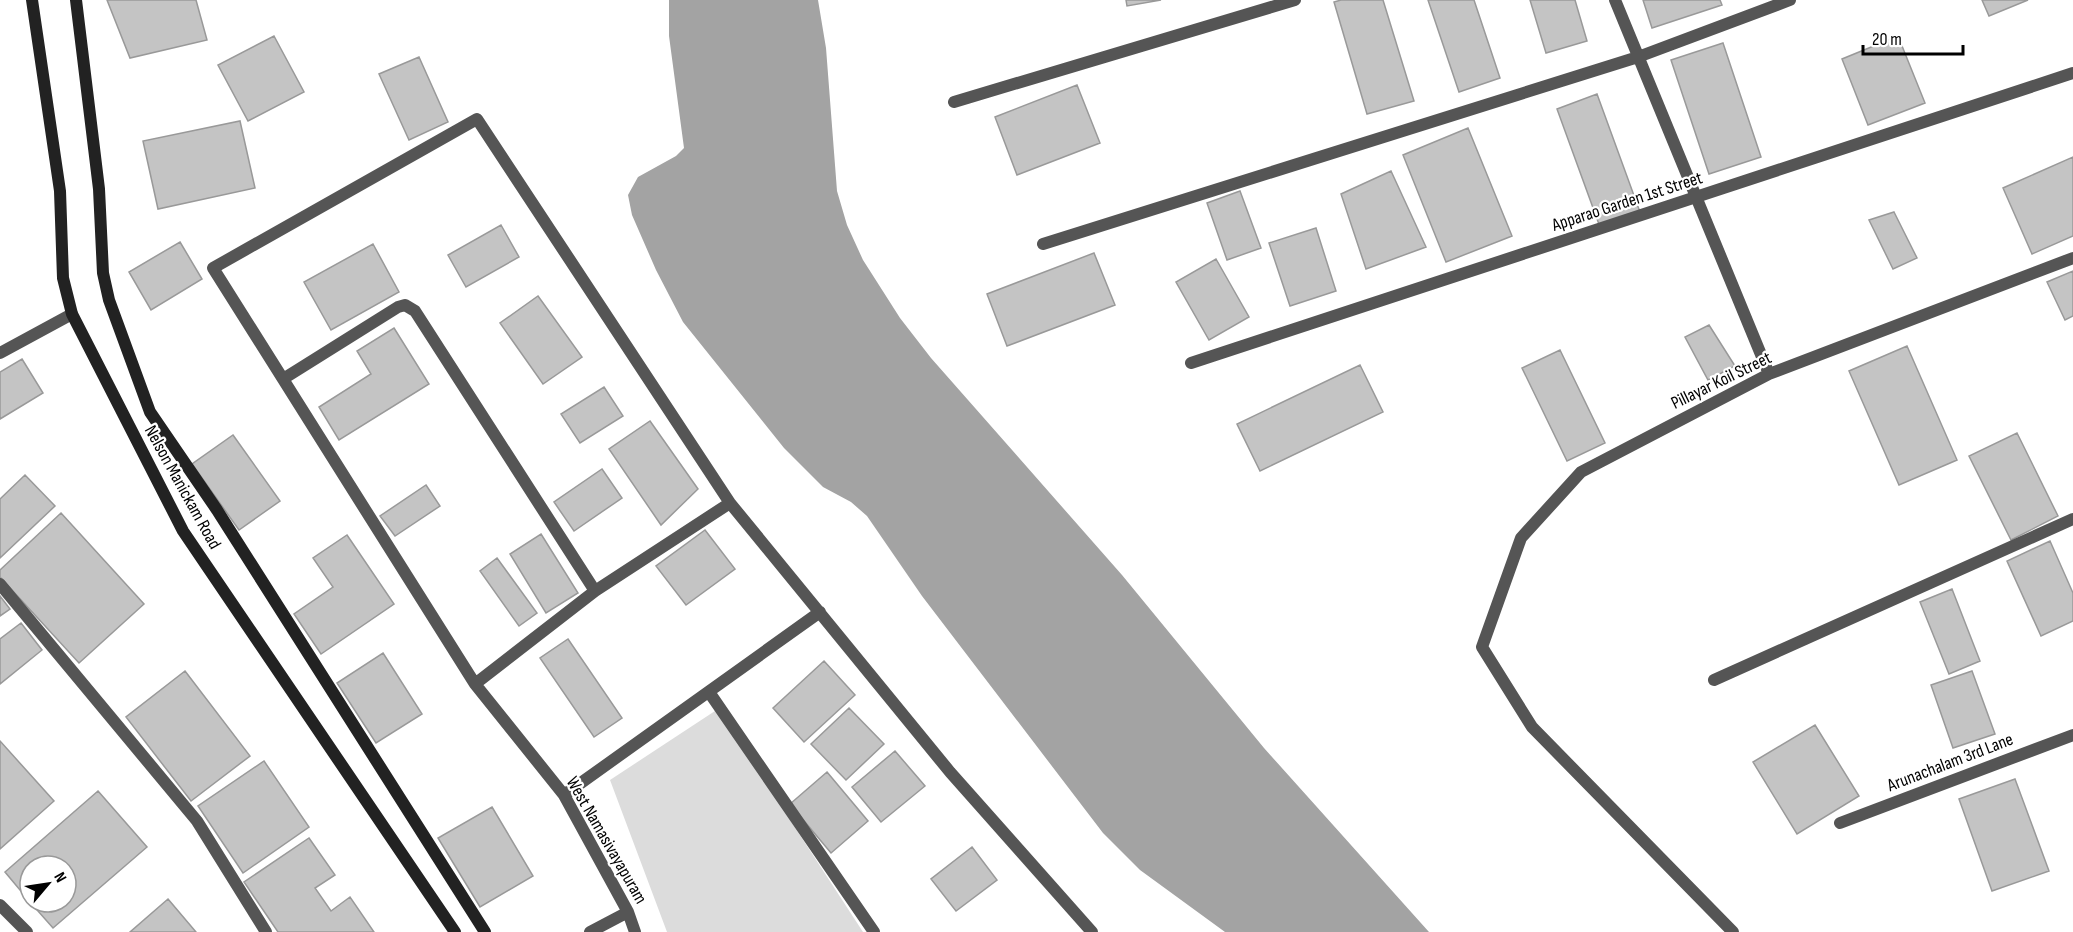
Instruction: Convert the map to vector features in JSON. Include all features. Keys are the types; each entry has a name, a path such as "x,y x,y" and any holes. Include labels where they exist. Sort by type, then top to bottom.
{"main road":[{"name":"Nelson Manickam Road","path":"76,0 99,189 103,273 109,300 150,412 217,510 485,932"},
{"name":"Nelson Manickam Road","path":"32,4 60,191 63,278 72,314 183,531 455,932"}],"street":[{"path":"954,102 1295,0"},
{"path":"1615,0 1769,374"},
{"path":"1043,244 1638,57 1790,0"},
{"name":"Apparao Garden 1st Street","path":"1191,363 2073,74"},
{"name":"West Namasivayapuram","path":"635,932 628,912 564,795 475,684 213,268 477,119 730,503"},
{"name":"Pillayar Koil Street","path":"1733,932 1532,727 1482,647 1521,538 1581,472 1769,374 2073,258"},
{"path":"283,379 398,306 405,305 415,310 595,591"},
{"path":"0,353 72,314"},
{"path":"475,684 595,591 730,503 950,772 1092,932"},
{"path":"1714,680 2073,519"},
{"path":"0,584 197,821 266,932"},
{"path":"564,795 820,612"},
{"path":"709,692 874,932"},
{"name":"Arunachalam 3rd Lane","path":"1840,823 2073,735"},
{"path":"0,905 27,932"},
{"path":"590,932 628,912"}],"shaded area":[{"path":"669,0 818,0 826,48 837,191 847,225 863,260 900,318 931,358 1122,575 1264,748 1429,932 1225,932 1140,870 1103,833 922,596 867,516 851,502 823,487 784,448 683,322 656,270 632,215 628,195 638,177 676,156 684,148 669,36"},
{"path":"718,709 863,932 667,932 610,780"}],"building":[{"path":"107,0 196,0 207,40 130,58"},
{"path":"1126,0 1161,0 1127,6"},
{"path":"1383,0 1414,101 1367,114 1334,2"},
{"path":"1428,0 1474,0 1500,78 1459,92"},
{"path":"1530,0 1575,0 1587,41 1546,53"},
{"path":"1643,0 1720,0 1722,5 1652,28"},
{"path":"1982,0 2028,0 1989,16"},
{"path":"274,36 304,92 248,121 218,65"},
{"path":"1898,36 1925,103 1868,125 1842,59"},
{"path":"1723,43 1761,157 1709,174 1671,60"},
{"path":"419,57 448,122 409,140 379,74"},
{"path":"1077,85 1100,143 1017,175 995,117"},
{"path":"1597,94 1640,212 1600,227 1557,109"},
{"path":"240,121 255,188 158,209 143,141"},
{"path":"1468,128 1512,236 1446,262 1403,155"},
{"path":"2073,157 2073,236 2032,254 2003,188"},
{"path":"1391,171 1426,247 1366,269 1341,194"},
{"path":"1240,191 1261,248 1227,260 1207,203"},
{"path":"1894,212 1917,258 1893,269 1869,220"},
{"path":"501,225 519,257 466,287 448,255"},
{"path":"1316,228 1336,291 1290,306 1269,243"},
{"path":"180,242 202,279 151,310 129,272"},
{"path":"373,244 399,292 331,330 304,282"},
{"path":"1094,253 1115,305 1007,346 987,294"},
{"path":"1216,259 1249,317 1209,340 1176,282"},
{"path":"2073,271 2073,316 2065,320 2047,282"},
{"path":"538,296 582,357 543,384 500,323"},
{"path":"1709,325 1735,366 1708,380 1685,337"},
{"path":"394,328 429,384 339,440 319,407 371,374 357,351"},
{"path":"1907,346 1957,460 1899,485 1849,371"},
{"path":"1560,350 1605,443 1567,461 1522,368"},
{"path":"22,359 43,393 0,419 0,372"},
{"path":"1360,365 1383,412 1260,471 1237,424"},
{"path":"604,387 623,416 580,443 561,414"},
{"path":"650,421 698,489 661,525 609,449"},
{"path":"2017,433 2058,516 2011,540 1969,456"},
{"path":"233,435 280,501 239,530 192,464"},
{"path":"602,469 622,498 574,531 554,502"},
{"path":"25,475 55,506 0,558 0,499"},
{"path":"426,485 440,506 395,536 380,516"},
{"path":"61,513 144,604 79,663 0,577 0,570"},
{"path":"705,530 735,569 686,605 656,566"},
{"path":"541,534 578,593 546,613 510,554"},
{"path":"347,535 394,604 321,654 294,614 333,587 313,558"},
{"path":"2050,541 2073,593 2073,621 2041,636 2007,561"},
{"path":"497,558 537,613 519,626 480,571"},
{"path":"1952,589 1980,661 1949,674 1920,602"},
{"path":"0,596 10,609 0,616"},
{"path":"21,623 42,650 0,684 0,639"},
{"path":"568,639 622,718 594,737 540,658"},
{"path":"383,653 422,714 376,743 337,683"},
{"path":"824,661 855,695 804,742 773,708"},
{"path":"185,671 250,756 191,801 126,717"},
{"path":"1972,671 1995,734 1953,748 1931,685"},
{"path":"849,708 884,744 846,780 811,744"},
{"path":"1815,725 1859,796 1797,834 1753,762"},
{"path":"0,741 54,801 0,849"},
{"path":"895,751 925,786 881,822 852,787"},
{"path":"264,761 309,827 243,873 198,806"},
{"path":"827,772 868,821 831,853 790,804"},
{"path":"2015,779 2049,871 1992,891 1959,799"},
{"path":"98,791 147,847 78,906 78,854 26,854"},
{"path":"492,807 533,876 480,907 438,838"},
{"path":"309,838 335,875 315,888 331,911 350,897 374,932 278,932 244,882"},
{"path":"972,847 997,880 956,911 931,879"},
{"path":"18,861 18,888 5,872"},
{"path":"168,899 196,932 130,932"},
{"path":"41,914 69,914 53,928"}]}
